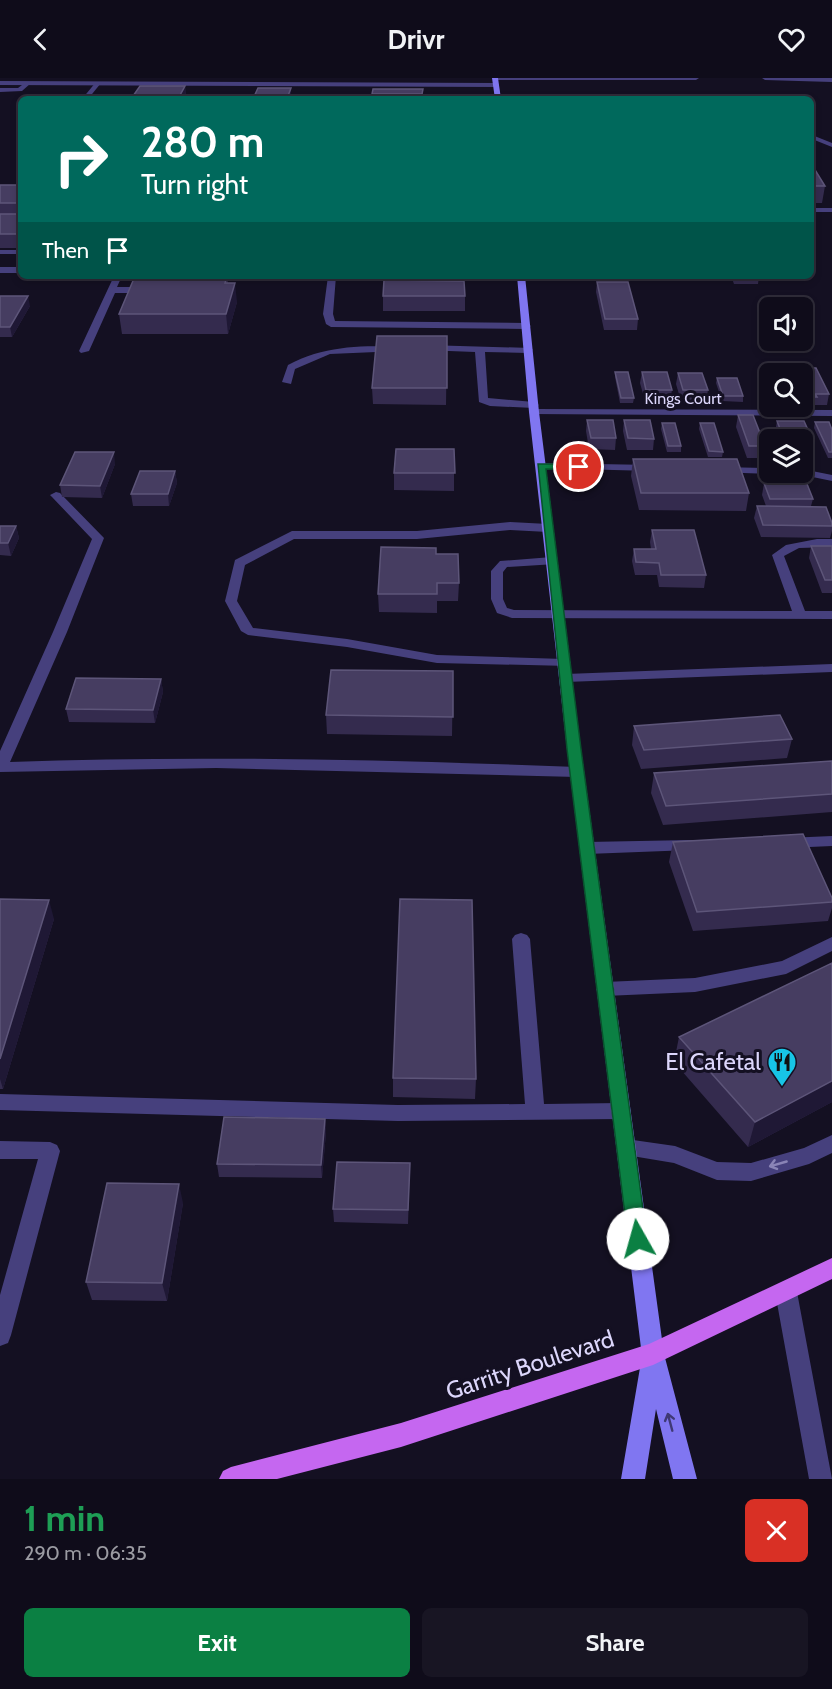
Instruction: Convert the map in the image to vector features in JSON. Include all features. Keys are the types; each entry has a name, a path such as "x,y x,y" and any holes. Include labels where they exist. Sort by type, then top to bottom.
{"main road":[{"name":"Garrity Boulevard","path":"231,1479 401,1435 653,1354 832,1268"}],"street":[{"path":"0,82 696,78"},
{"path":"765,78 832,80"},
{"path":"496,80 498,96"},
{"path":"0,90 20,90 28,83"},
{"path":"88,96 98,83"},
{"path":"814,138 832,145"},
{"path":"814,210 832,210"},
{"path":"0,252 18,252"},
{"path":"0,270 18,270"},
{"path":"84,351 116,279"},
{"path":"332,279 328,314 331,324 526,326"},
{"path":"521,279 534,409 577,772 653,1354 685,1479"},
{"path":"111,290 155,290"},
{"path":"287,382 291,367 309,355 333,349 528,350"},
{"name":"Kings Court","path":"480,349 483,400 490,404 534,409 832,414"},
{"path":"541,466 659,468"},
{"path":"714,470 759,471"},
{"path":"813,474 832,478"},
{"path":"56,495 98,538 60,632 0,767 111,762 390,765 577,772"},
{"path":"548,528 510,526 417,535 292,535 239,563 231,601 248,631 347,643 437,659 564,663"},
{"path":"800,615 778,555 786,548 802,543 832,543"},
{"path":"552,561 504,564 496,571 497,599 502,610 512,614 832,615"},
{"path":"566,678 832,668"},
{"path":"774,843 832,842"},
{"path":"587,848 704,845"},
{"path":"521,939 534,1112"},
{"path":"605,989 695,986 786,967 832,943"},
{"path":"0,1102 398,1113 621,1110"},
{"path":"626,1147 675,1155 717,1171 750,1172 809,1155 832,1143"},
{"path":"0,1149 50,1151 0,1335"},
{"path":"786,1292 821,1479"},
{"path":"633,1479 653,1354"}],"building":[{"path":"140,86 185,86 180,96 133,96"},
{"path":"258,88 291,88 288,96 254,96"},
{"path":"373,89 423,89 422,94 372,94"},
{"path":"814,168 825,186 814,186"},
{"path":"0,185 18,185 18,203 0,203"},
{"path":"0,214 18,214 18,234 0,234"},
{"path":"134,279 226,279 225,283 235,283 226,314 119,314"},
{"path":"384,280 464,281 465,296 383,296"},
{"path":"597,282 628,282 638,319 605,319"},
{"path":"0,296 28,296 10,327 0,327"},
{"path":"377,336 447,336 447,388 372,388"},
{"path":"813,368 816,368 829,394 815,394 817,397 813,397"},
{"path":"615,372 628,372 634,398 621,398"},
{"path":"642,372 667,372 672,390 646,390"},
{"path":"678,373 702,373 708,390 683,390"},
{"path":"717,378 737,378 743,396 723,396"},
{"path":"738,415 753,415 759,430 759,446 749,446"},
{"path":"587,420 613,420 616,438 591,438"},
{"path":"624,420 650,420 654,439 628,438"},
{"path":"777,421 804,421 808,429 780,429"},
{"path":"815,422 829,422 832,430 832,452 829,452"},
{"path":"662,423 675,423 681,446 668,446"},
{"path":"700,423 714,423 723,452 709,451"},
{"path":"396,449 454,449 455,473 394,473"},
{"path":"75,452 114,452 100,486 60,485"},
{"path":"633,459 737,459 749,493 641,493"},
{"path":"140,471 175,471 168,494 131,494"},
{"path":"764,483 807,484 813,499 770,499"},
{"path":"757,506 826,507 832,526 763,525"},
{"path":"0,526 16,526 8,543 0,543"},
{"path":"652,530 694,530 706,575 661,575 659,563 636,562 634,549 656,549"},
{"path":"811,546 832,546 832,580 825,580"},
{"path":"381,547 436,548 436,554 458,554 459,583 437,583 437,594 378,594"},
{"path":"331,670 453,671 453,717 326,715"},
{"path":"76,678 161,679 153,710 66,709"},
{"path":"780,715 792,739 644,750 634,726"},
{"path":"832,761 832,794 666,806 654,773"},
{"path":"803,834 832,902 697,912 673,842"},
{"path":"0,899 49,900 0,1059"},
{"path":"400,899 472,900 476,1079 393,1078"},
{"path":"832,963 832,1081 755,1122 679,1037"},
{"path":"224,1117 325,1119 321,1165 217,1164"},
{"path":"337,1162 410,1163 408,1210 333,1209"},
{"path":"107,1183 179,1184 162,1283 86,1282"}],"place":[{"name":"El Cafetal","path":"782,1088"}],"route":[{"path":"579,467 541,466 574,749 638,1239"}]}
